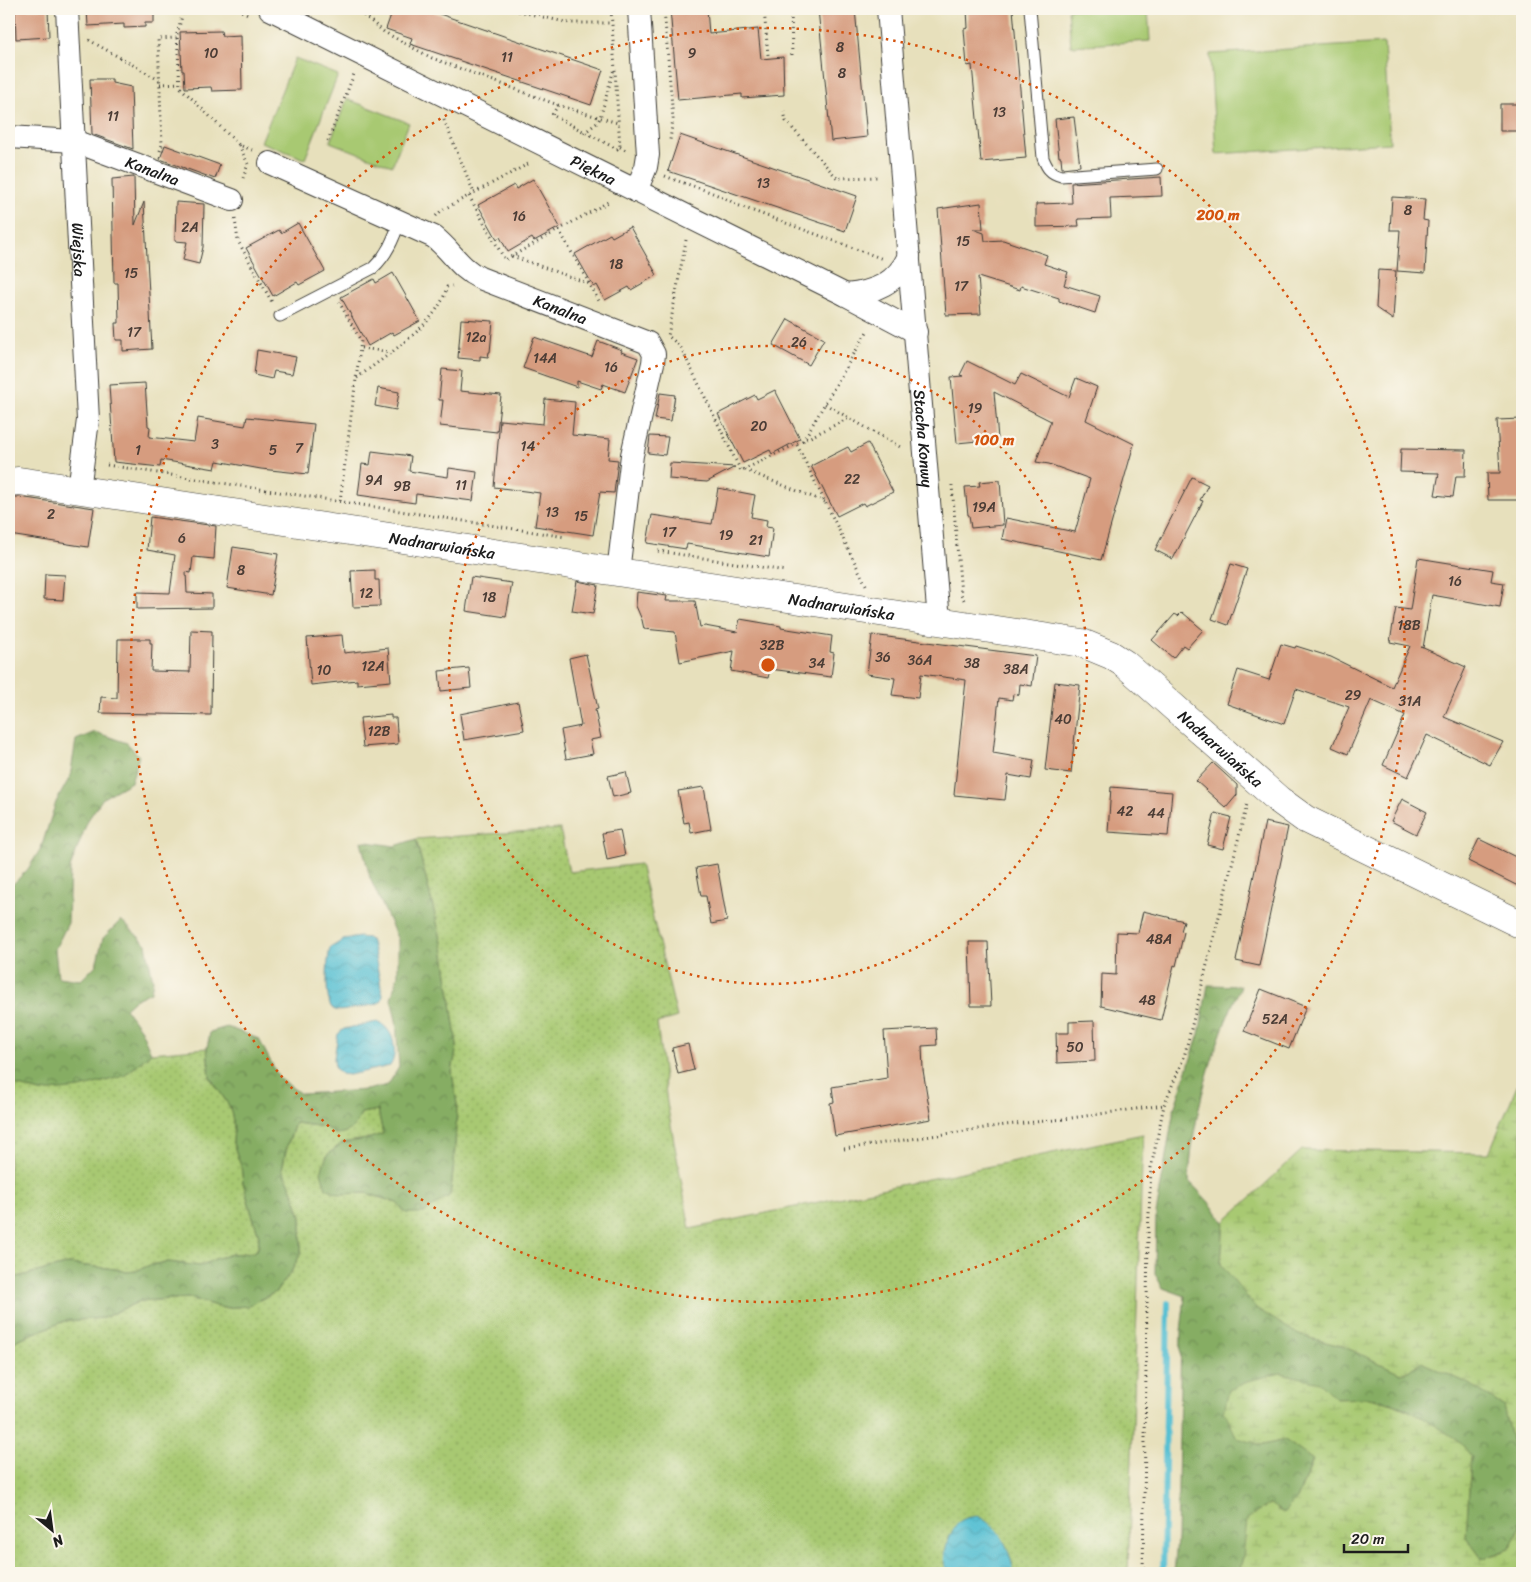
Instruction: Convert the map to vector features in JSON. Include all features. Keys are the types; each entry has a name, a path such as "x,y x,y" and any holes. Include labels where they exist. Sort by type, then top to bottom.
{"street":[{"name":"Wiejska","path":"67,9 88,420 79,490"},
{"name":"Piękna","path":"270,9 625,195 846,295 916,332"},
{"path":"625,195 648,162 639,9"},
{"name":"Stacha Konwy","path":"888,9 907,260 916,332 939,621"},
{"name":"Kanalna","path":"9,137 74,141 232,200"},
{"name":"Kanalna","path":"270,163 440,241 464,269 471,274 648,343 654,354 653,363 632,455 619,559"},
{"path":"846,295 870,292 886,285 899,273 907,260"},
{"name":"Nadnarwiańska","path":"9,482 19,481 619,559 939,621 1082,643 1111,654 1125,664 1279,800 1305,818 1522,925"}],"lane":[{"path":"1030,9 1043,158 1047,168 1052,173 1061,176 1157,169"},
{"path":"279,311 333,289 367,272 381,260 388,250 400,221"}],"path":[{"path":"184,9 179,21 177,38 179,83 183,92 239,145 251,150"},
{"path":"356,9 384,32 432,58 558,105 618,123"},
{"path":"364,15 375,9"},
{"path":"509,9 568,23 612,23"},
{"path":"610,9 620,147"},
{"path":"664,9 673,119 670,143"},
{"path":"764,9 768,55"},
{"path":"790,9 792,56"},
{"path":"153,171 162,145 158,38 177,38"},
{"path":"84,40 92,40 160,82 179,83"},
{"path":"584,133 597,123 600,118 614,66"},
{"path":"328,141 356,69"},
{"path":"558,105 552,116 617,149 620,147 665,169 665,176 714,193 737,205 878,258 907,260"},
{"path":"784,111 786,121 837,178 879,176"},
{"path":"445,113 444,118 474,193"},
{"path":"239,145 248,164 232,200 238,241 279,311"},
{"path":"425,233 433,218 442,210 537,159"},
{"path":"469,196 505,260 625,195"},
{"path":"559,230 603,306"},
{"path":"668,336 687,235"},
{"path":"512,256 590,284"},
{"path":"357,378 428,320 441,302 447,288 465,281 471,274"},
{"path":"333,289 361,341 340,502"},
{"path":"802,442 870,325"},
{"path":"659,333 668,336 680,346 741,471 745,470 825,502"},
{"path":"361,348 391,352"},
{"path":"825,404 902,448 901,439"},
{"path":"745,470 849,418"},
{"path":"796,445 866,585 857,583"},
{"path":"107,465 573,538"},
{"path":"619,559 793,572"},
{"path":"1143,1573 1150,1168 1164,1105 1184,1057 1254,777"},
{"path":"844,1149 1005,1125 1164,1105"}],"green space":[{"path":"1068,9 1148,9 1150,41 1071,46"},
{"path":"1384,43 1390,143 1216,154 1210,54"},
{"path":"295,58 338,75 305,159 261,142"},
{"path":"347,99 409,123 392,166 330,142"},
{"path":"95,732 127,743 139,756 131,782 103,798 88,820 70,868 68,923 55,949 58,977 81,980 96,965 103,938 121,920 146,944 153,981 151,992 134,1000 125,1008 141,1030 151,1053 124,1076 80,1088 40,1092 9,1083 9,888 28,869 41,848 56,802 70,777 76,740"},
{"path":"560,829 569,872 640,864 677,1017 657,1023 667,1103 690,1229 1143,1134 1128,1573 9,1573 9,1345 19,1339 65,1321 103,1318 140,1301 190,1298 223,1308 247,1306 276,1292 291,1272 301,1253 301,1216 292,1189 282,1169 295,1123 325,1127 335,1134 361,1113 378,1110 383,1134 342,1143 340,1194 366,1193 397,1203 450,1195 454,1164 457,1105 452,1072 457,1046 443,947 416,839"},
{"path":"416,839 443,947 457,1046 452,1072 457,1105 454,1164 450,1195 424,1213 406,1213 397,1203 366,1193 340,1194 326,1188 321,1172 327,1155 342,1143 383,1134 378,1110 361,1113 357,1122 349,1131 335,1134 325,1127 295,1123 282,1169 292,1189 301,1216 301,1253 291,1272 276,1292 247,1306 223,1308 190,1298 140,1301 103,1318 65,1321 19,1339 9,1345 9,1279 69,1264 127,1272 168,1262 200,1266 232,1254 251,1253 258,1249 259,1236 243,1182 241,1166 233,1143 234,1126 230,1107 210,1077 207,1048 210,1032 227,1027 259,1039 279,1078 301,1094 366,1090 388,1085 399,1067 396,1020 391,999 398,975 398,940 370,878 361,841 395,846"},
{"path":"1208,985 1241,986 1221,1032 1199,1106 1194,1131 1189,1181 1224,1222 1221,1264 1299,1335 1345,1347 1401,1373 1408,1371 1421,1362 1470,1384 1503,1406 1522,1482 1520,1528 1509,1549 1482,1559 1466,1537 1471,1457 1436,1428 1410,1411 1382,1400 1367,1398 1336,1399 1319,1382 1262,1445 1285,1440 1313,1459 1297,1499 1243,1557 1239,1573 1174,1573 1177,1539 1181,1331 1185,1296 1163,1288 1155,1274 1156,1214 1174,1109 1199,1034"},
{"path":"207,1048 210,1077 230,1107 234,1126 233,1143 241,1166 243,1182 259,1236 258,1249 251,1253 232,1254 200,1266 168,1262 127,1272 69,1264 9,1279 9,1083 40,1092 124,1076 151,1053"},
{"path":"1522,1074 1522,1482 1503,1406 1470,1384 1421,1362 1408,1371 1401,1373 1345,1347 1299,1335 1256,1308 1221,1264 1224,1222 1302,1150 1489,1153"},
{"path":"1281,1373 1319,1382 1336,1399 1369,1398 1393,1404 1421,1416 1459,1441 1471,1456 1466,1537 1482,1559 1509,1549 1520,1528 1522,1495 1522,1573 1239,1573 1243,1557 1247,1519 1270,1504 1283,1513 1297,1499 1313,1460 1285,1440 1262,1445 1237,1438 1224,1411 1229,1390 1252,1380"}],"water":[{"path":"359,937 368,938 372,942 383,995 382,1001 369,1006 338,1011 333,1009 328,998 327,970 330,948 343,940"},
{"path":"377,1022 387,1029 393,1041 394,1054 390,1066 349,1075 341,1074 335,1068 334,1058 338,1034 344,1029"},
{"path":"977,1516 985,1520 1002,1537 1013,1568 1011,1573 949,1573 946,1569 945,1555 948,1541 954,1528 962,1520"}],"building":[{"path":"15,9 48,9 49,37 16,39"},
{"path":"87,9 154,9 154,23 145,23 145,27 124,28 124,24 88,26"},
{"path":"393,9 425,9 603,70 591,105 410,44 412,38 386,29"},
{"path":"670,9 707,9 709,34 758,29 761,59 783,57 784,95 742,98 742,94 678,100"},
{"path":"818,9 855,9 867,137 831,141"},
{"path":"967,9 1013,9 1026,158 981,162 972,65 967,66 964,29 968,28"},
{"path":"221,31 222,36 241,35 242,90 212,91 211,87 185,88 180,32"},
{"path":"90,79 112,79 112,83 131,87 133,149 92,134"},
{"path":"1500,104 1522,104 1522,131 1500,131"},
{"path":"1074,117 1080,166 1062,168 1055,119"},
{"path":"680,135 857,196 845,231 668,171"},
{"path":"165,145 220,165 215,179 160,159"},
{"path":"134,177 135,225 144,202 152,349 123,351 123,340 116,340 115,323 119,323 118,283 114,283 112,179"},
{"path":"1161,177 1162,196 1110,198 1111,218 1078,219 1079,226 1036,227 1036,204 1072,203 1071,183"},
{"path":"533,179 560,227 534,241 532,238 508,252 500,237 497,239 478,205 514,185 516,189"},
{"path":"1392,197 1425,199 1423,220 1428,221 1425,273 1397,271 1400,230 1390,230"},
{"path":"176,202 204,204 203,247 199,264 183,260 187,242 175,241"},
{"path":"981,203 983,229 973,229 984,233 985,241 1003,240 1047,255 1044,264 1068,272 1064,285 1100,296 1095,313 1059,301 1059,298 1021,286 1020,290 978,277 981,314 946,315 938,209"},
{"path":"298,223 325,271 299,285 297,282 273,296 246,248 279,230 281,233"},
{"path":"630,227 657,275 631,290 629,287 605,300 597,285 594,287 575,254 610,234 612,237"},
{"path":"1378,270 1396,271 1393,320 1376,308"},
{"path":"393,273 420,321 394,335 392,332 368,346 341,297 374,279 376,283"},
{"path":"461,319 493,321 488,357 480,356 480,360 458,358"},
{"path":"788,319 824,339 809,365 773,345"},
{"path":"534,337 592,357 598,341 638,358 625,392 603,384 601,389 577,381 577,387 523,368"},
{"path":"257,350 296,357 292,374 274,371 272,379 254,375"},
{"path":"967,361 1015,385 1021,374 1069,397 1076,378 1097,387 1086,420 1134,444 1101,560 1002,539 1006,518 1075,532 1090,479 1049,464 1036,462 1051,421 994,392 998,439 957,443 951,377 963,376 960,375"},
{"path":"442,369 462,371 460,391 501,395 497,432 440,426 443,400 439,400"},
{"path":"145,383 148,426 150,427 149,437 194,442 198,418 245,426 247,417 314,424 308,474 261,469 217,461 215,469 161,460 160,467 114,462 109,385"},
{"path":"378,388 399,392 396,410 375,406"},
{"path":"775,390 800,439 772,454 770,450 743,463 718,414 755,395 757,399"},
{"path":"660,393 675,395 671,421 655,419"},
{"path":"545,399 575,402 572,435 610,439 608,459 618,460 614,493 600,492 593,535 535,526 540,493 494,487 500,420 543,424"},
{"path":"1522,419 1522,500 1488,500 1487,473 1500,473 1497,420"},
{"path":"650,436 668,437 665,455 648,453"},
{"path":"868,443 893,492 865,506 863,503 837,516 811,466 848,447 851,452"},
{"path":"1401,449 1466,450 1465,476 1456,476 1453,497 1435,495 1439,473 1400,472"},
{"path":"372,451 411,456 409,471 448,477 449,468 477,472 473,501 416,494 415,503 358,495 362,464 370,465"},
{"path":"670,463 735,467 707,482 669,479"},
{"path":"1192,477 1208,485 1200,500 1203,501 1173,559 1155,550"},
{"path":"1000,480 1003,525 971,528 965,487 980,486 979,482"},
{"path":"718,488 755,495 751,517 767,520 766,527 773,528 769,557 687,544 686,549 647,543 652,515 712,524"},
{"path":"12,497 94,508 88,547 9,535"},
{"path":"150,517 216,526 214,559 193,557 191,573 186,572 187,593 212,594 212,608 137,609 137,592 170,593 175,555 147,550"},
{"path":"233,547 278,554 271,595 227,588"},
{"path":"1418,558 1493,570 1491,581 1504,583 1500,607 1432,595 1423,648 1466,667 1444,717 1503,742 1490,765 1427,735 1408,777 1383,765 1405,715 1371,700 1348,754 1332,747 1349,707 1296,689 1284,724 1227,704 1238,670 1269,680 1281,644 1295,648 1296,646 1331,657 1392,687 1410,646 1390,642 1396,608 1410,610"},
{"path":"1231,564 1247,569 1228,625 1212,619"},
{"path":"375,570 375,580 379,580 380,606 353,607 351,571"},
{"path":"45,574 65,575 63,600 44,599"},
{"path":"471,577 512,583 506,617 466,611"},
{"path":"577,581 598,585 593,614 572,611"},
{"path":"637,592 667,596 666,601 695,601 700,627 705,626 737,632 740,619 832,636 830,652 834,653 831,677 770,669 768,678 731,671 734,651 680,662 675,632 644,629 636,606"},
{"path":"1182,612 1203,630 1187,648 1183,645 1173,658 1152,640 1175,614 1178,616"},
{"path":"191,630 212,631 211,715 100,713 101,697 117,698 118,639 150,639 150,643 152,643 151,671 190,672"},
{"path":"342,635 344,653 388,648 391,681 357,684 357,680 311,685 307,638"},
{"path":"872,635 1036,656 1032,686 1020,684 1019,695 1013,694 1012,700 999,698 993,753 1034,760 1031,779 1008,775 1005,800 954,795 966,680 921,674 918,698 892,695 895,678 867,674"},
{"path":"586,654 598,709 595,710 601,738 590,740 593,754 566,759 561,730 581,726 569,658"},
{"path":"469,668 471,688 441,691 439,671"},
{"path":"1055,682 1080,685 1071,773 1045,770"},
{"path":"518,702 524,730 464,740 460,714"},
{"path":"391,715 391,718 396,718 398,744 363,747 360,718"},
{"path":"1213,763 1237,785 1237,795 1226,808 1196,781"},
{"path":"626,772 631,793 613,797 608,776"},
{"path":"704,787 711,829 691,833 689,822 684,823 678,791"},
{"path":"1111,787 1172,792 1168,836 1108,832"},
{"path":"1402,799 1427,812 1416,834 1391,821"},
{"path":"1215,813 1231,817 1223,849 1207,845"},
{"path":"1265,822 1288,827 1259,966 1236,961"},
{"path":"620,830 625,856 607,860 602,833"},
{"path":"1479,839 1522,860 1522,888 1468,861"},
{"path":"717,864 727,921 711,924 706,896 701,896 696,868"},
{"path":"1143,911 1184,921 1181,931 1184,932 1161,1020 1101,1006 1102,974 1116,975 1117,932 1138,933"},
{"path":"969,942 988,942 991,1006 971,1006"},
{"path":"1261,989 1306,1007 1289,1049 1244,1031"},
{"path":"1094,1021 1095,1061 1057,1063 1056,1033 1069,1033 1069,1022"},
{"path":"936,1028 937,1045 922,1046 923,1070 931,1119 835,1136 830,1103 834,1102 832,1087 887,1078 884,1031"},
{"path":"688,1044 694,1070 678,1074 672,1048"}],"waterway":[{"path":"1163,1573 1168,1303"}]}
